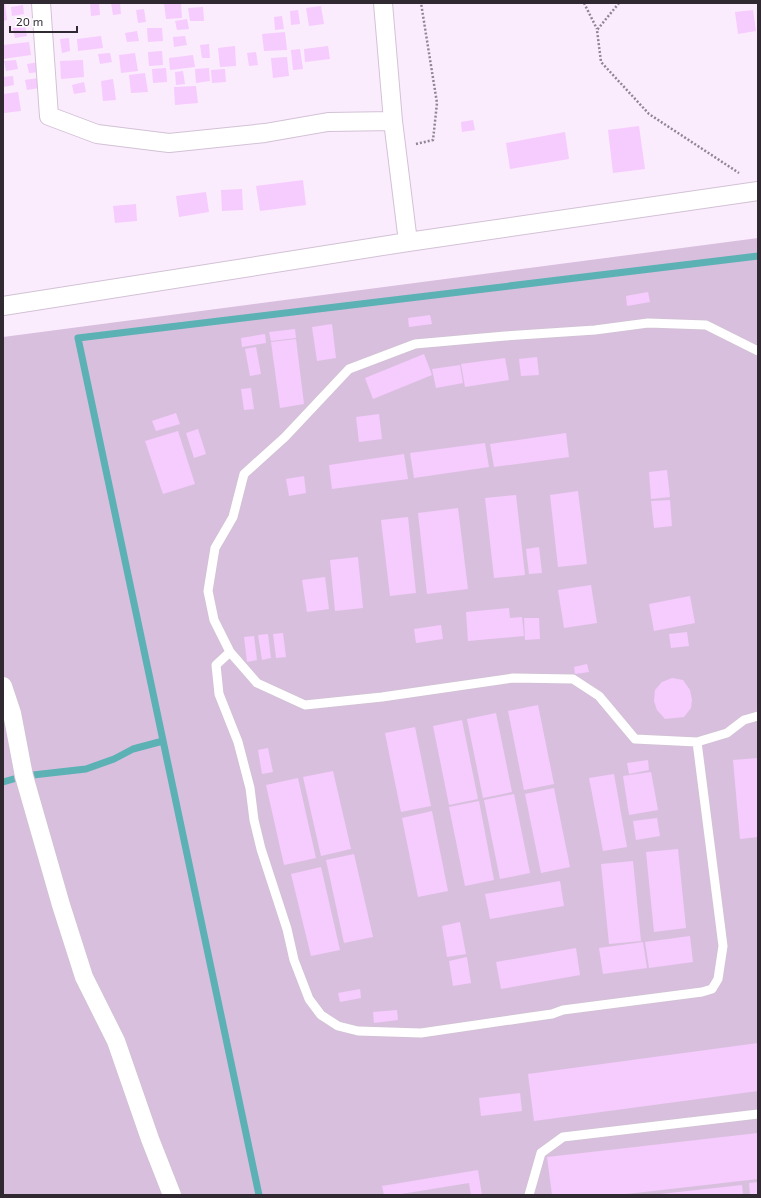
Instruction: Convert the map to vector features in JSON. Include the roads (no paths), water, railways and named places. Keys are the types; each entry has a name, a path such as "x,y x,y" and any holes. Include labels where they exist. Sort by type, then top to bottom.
{"street":[{"path":"41,3 49,116 97,134 169,143 265,134 328,122 393,121"},
{"path":"383,3 393,121 408,242"},
{"path":"3,306 408,242 758,191"},
{"path":"3,686 12,713 24,776 61,905 82,970 116,1042 150,1139 172,1195"}],"lane":[{"path":"758,351 706,325 648,324 415,344 349,369 284,437 244,474 233,517 215,548 208,591 214,620 230,652 257,682 305,705 382,697 513,678 573,679 599,696 635,738 697,742 726,733 744,720 758,716"},
{"path":"230,652 216,665 219,694 238,742 250,788 254,820 261,849 287,929 294,960 309,999 321,1015 338,1026 358,1032 421,1033 532,1017 562,1010 702,992 712,989 718,979 723,946 697,742"},
{"path":"529,1195 541,1153 563,1137 758,1114"}],"waterway":[{"path":"259,1195 78,338 758,256"},
{"path":"3,782 24,776 86,769 114,759 133,749 163,741"}]}
